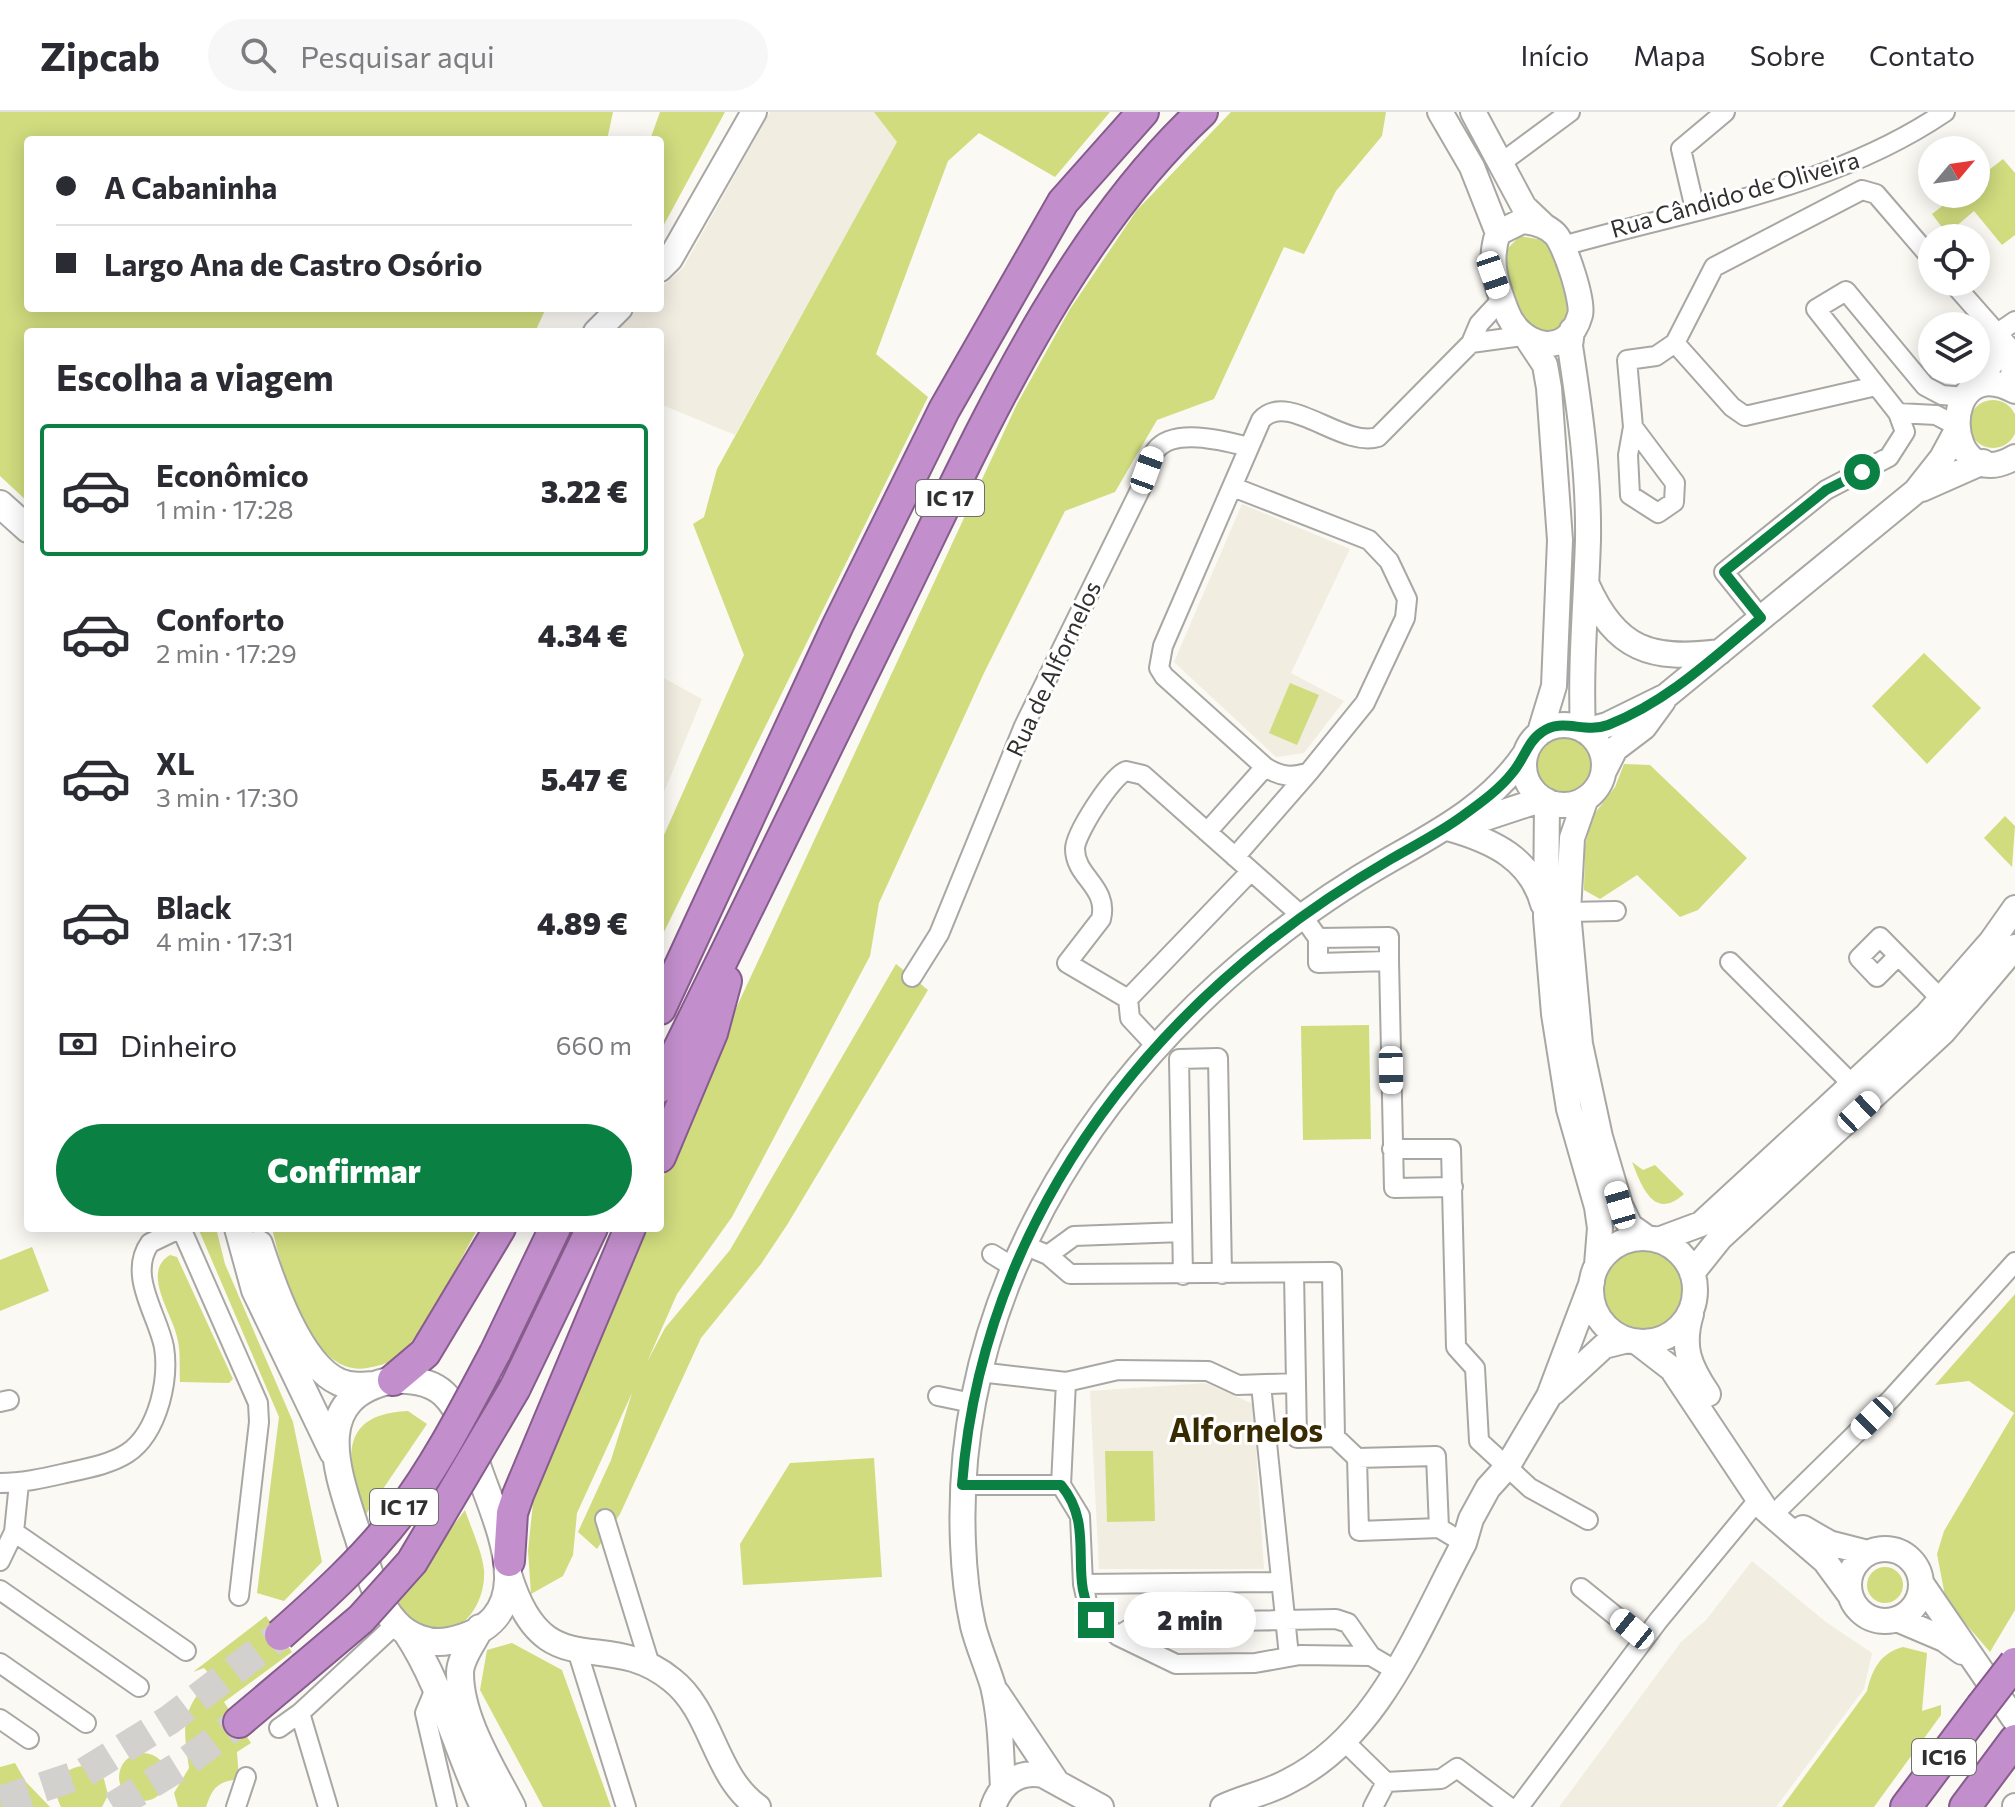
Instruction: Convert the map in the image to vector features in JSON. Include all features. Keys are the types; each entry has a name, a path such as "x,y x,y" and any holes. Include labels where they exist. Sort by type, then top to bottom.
{"highway":[{"name":"IC 17","path":"664,1001 837,627 944,410 1063,202 1143,112"},
{"name":"IC 17","path":"664,1079 992,413 1081,255 1167,145 1202,112"},
{"path":"664,957 713,898"},
{"path":"664,1147 712,1033 744,913"},
{"path":"384,1383 425,1353 498,1232"},
{"name":"IC 17","path":"280,1635 349,1573 401,1512 445,1446 495,1353 553,1232"},
{"name":"IC 17","path":"239,1722 361,1619 412,1562 515,1388 590,1232"},
{"path":"509,1568 512,1513 518,1495 628,1232"},
{"name":"IC16","path":"1906,1807 2015,1663"},
{"path":"1965,1807 2013,1735"}],"main road":[{"path":"0,504 24,525"},
{"path":"239,1232 255,1290 333,1452 380,1600 424,1658 484,1807"},
{"path":"256,1232 276,1291 316,1365 349,1386 384,1383 429,1385 454,1405 509,1568 506,1597 483,1626 460,1672 465,1701 483,1751 512,1807"},
{"path":"333,1452 336,1427 346,1408 384,1383"},
{"path":"402,1628 424,1640 448,1641 483,1626"}],"street":[{"path":"664,264 677,248 754,112"},
{"path":"1440,112 1476,175 1498,233 1492,262 1510,321 1545,365 1560,540 1554,686 1540,732 1512,773 1446,831"},
{"path":"1473,112 1524,207 1563,246 1581,305 1570,346 1586,455 1586,582 1581,686 1584,730 1600,748 1604,771"},
{"path":"1501,163 1570,112"},
{"path":"1695,209 1681,149 1725,112"},
{"name":"Rua Cândido de Oliveira","path":"1563,246 1848,164 1913,133 1945,112"},
{"path":"1848,164 1862,190"},
{"path":"1633,427 1627,360 1656,356 1675,343 1714,267 1862,190 1876,194 1918,243"},
{"path":"1498,233 1522,221 1544,226"},
{"path":"1761,618 1724,572 1826,490 1889,457 1905,432 1898,413 1816,309 1846,291 1925,386 1942,395 2012,389 2012,350 1964,296"},
{"path":"1309,772 1287,777 1265,767 1171,683 1159,668 1163,646 1261,420 1278,410 1352,437 1378,437 1471,343 1479,324 1502,299"},
{"path":"600,328 616,312"},
{"path":"1996,334 2015,321"},
{"path":"1471,343 1525,339 1552,342 1572,330"},
{"path":"1540,732 1561,725 1584,730 1607,725 1666,696 1916,491 1942,458 1972,393 1994,364 1996,334"},
{"path":"1675,343 1732,407 1745,416 1876,386"},
{"path":"1920,414 1929,404 1925,386"},
{"path":"1898,413 1936,415 1955,428 1965,451 2002,464"},
{"name":"Rua de Alfornelos","path":"912,977 939,934 1024,726 1142,486 1153,455 1164,443 1181,438 1249,447"},
{"path":"1916,491 2002,464"},
{"path":"1233,487 1369,540 1389,561 1407,599 1405,618 1365,703 1235,857"},
{"path":"1586,582 1608,625 1641,648 1684,654 1720,652"},
{"path":"998,1797 1001,1736 993,1686 970,1607 962,1485 979,1372 1013,1267 1069,1157 1240,965 1303,917 1390,860 1446,831 1545,800 1567,805 1586,798 1598,786 1615,749 1644,727 1666,696"},
{"path":"1525,754 1527,779 1545,800 1557,915 1600,1137 1627,1222 1679,1252 1692,1273 1695,1292 1685,1345 1692,1368 1784,1529 1825,1561 1868,1617 1897,1619 1944,1639 1973,1661"},
{"path":"1207,832 1265,767"},
{"path":"1128,999 1067,963 1103,910 1100,893 1081,865 1075,849 1113,779 1126,771 1143,775 1303,917 1318,938 1389,937 1394,1188 1453,1187"},
{"path":"1586,798 1572,838 1557,915 1558,1050 1569,1109 1599,1217 1595,1311 1614,1334 1632,1341 1672,1369 1770,1503 1814,1535 1868,1553"},
{"path":"1446,831 1492,843 1520,863 1540,896 1557,915"},
{"path":"1222,1274 1218,1058 1166,1049 1130,1018 1128,999 1251,871"},
{"path":"1692,1273 1720,1238 1937,1015 2015,908"},
{"path":"1557,915 1616,911"},
{"path":"1203,1807 1226,1806 1287,1782 1345,1742 1395,1670 1464,1543 1483,1525 1495,1505 1507,1467 1549,1396 1595,1273 1621,1243 1652,1239 1701,1224 1834,1118 1852,1084 2015,947"},
{"path":"1898,956 1937,1015"},
{"path":"1730,962 1852,1084"},
{"path":"1166,1049 1183,1275"},
{"path":"1392,1149 1451,1149 1456,1347 1475,1368 1479,1441 1530,1488 1588,1520"},
{"path":"0,1561 14,1532 10,1483 109,1463 137,1448 154,1422 165,1367 160,1329 142,1284 142,1264 150,1243 173,1232"},
{"path":"183,1232 258,1403 259,1422 239,1596"},
{"path":"1048,1255 1074,1236 1182,1232"},
{"path":"1024,1245 1048,1255 1070,1274 1332,1272 1335,1437"},
{"path":"992,1254 1013,1267"},
{"path":"1519,1807 1644,1639 1770,1503 1891,1399 2015,1262"},
{"path":"1294,1273 1297,1438 1335,1437 1357,1458 1359,1531 1439,1528 1464,1543"},
{"path":"1549,1396 1604,1346 1669,1336 1691,1311"},
{"path":"979,1372 1066,1382 1118,1370 1208,1371 1238,1385 1296,1383"},
{"path":"1066,1382 1061,1485 1080,1516 1083,1584 1089,1611 1118,1636 1176,1664 1255,1663 1289,1656 1371,1656"},
{"path":"1261,1385 1289,1656"},
{"path":"938,1396 972,1403"},
{"path":"1357,1458 1436,1456 1439,1528"},
{"path":"962,1485 1061,1485"},
{"path":"605,1519 650,1665"},
{"path":"14,1532 186,1651"},
{"path":"1850,1595 1854,1566 1868,1553 1886,1549 1903,1553 1916,1566 1921,1583 1966,1645 2013,1735"},
{"path":"509,1568 519,1607 535,1630"},
{"path":"1083,1584 1281,1582"},
{"path":"1897,1619 1918,1601 1921,1583"},
{"path":"1581,1588 1644,1639"},
{"path":"0,1590 139,1687"},
{"path":"1118,1636 1139,1623 1343,1621 1371,1656 1395,1670"},
{"path":"483,1626 535,1630 577,1650 619,1655 650,1665 674,1681 693,1704 718,1759 758,1807"},
{"path":"279,1728 402,1628"},
{"path":"577,1650 626,1807"},
{"path":"0,1663 86,1723"},
{"path":"993,1686 1056,1781"},
{"path":"435,1689 425,1713 447,1807"},
{"path":"300,1713 328,1807"},
{"path":"0,1719 29,1739"},
{"path":"1345,1742 1386,1782 1441,1779 1457,1768 1509,1807"},
{"path":"998,1797 1026,1773 1043,1775 1101,1807"},
{"path":"236,1807 246,1777"},
{"path":"1373,1807 1386,1782"}],"shaded area":[{"path":"770,112 877,112 900,137 735,435 664,406 664,328 616,328 634,312 664,312 664,285 683,268"},
{"path":"1242,504 1350,549 1291,673 1344,701 1304,753 1276,757 1174,662"},
{"path":"664,678 702,699 664,792"},
{"path":"1206,1383 1253,1404 1264,1569 1099,1569 1090,1391"},
{"path":"1752,1561 1826,1622 1872,1653 1864,1689 1776,1807 1559,1807 1681,1642 1706,1620"}],"green space":[{"path":"0,112 613,112 608,136 24,136 24,312 544,312 537,328 24,328 24,498 0,476"},
{"path":"660,112 725,112 664,225 664,136 651,136"},
{"path":"874,112 1110,112 1055,177 979,133 948,161 876,354 928,397 664,932 664,835 744,655 693,524 704,517 717,469 897,142"},
{"path":"1231,112 1386,112 1382,136 1336,191 1304,254 1284,247 1214,399 1157,420 1115,492 1065,511 984,673 879,903 870,956 732,1217 677,1294 647,1362 665,1328 730,1250 896,964 928,990 787,1225 761,1264 701,1338 620,1514 597,1549 578,1532 611,1460 632,1393 577,1513 573,1555 563,1576 531,1594 528,1551 534,1493 641,1232 664,1232 664,1176 699,1088 1017,404 1070,309 1137,210"},
{"path":"2003,159 2015,173 2015,235 2002,245 1990,230 1990,224 1985,224 1974,211 1959,224 1940,224 1932,214 1940,208 1990,208 1990,169"},
{"path":"1520,236 1544,240 1551,248 1569,306 1567,317 1558,328 1545,332 1532,328 1522,318 1514,301 1503,253"},
{"path":"1993,400 2002,401 2016,415 2016,433 2010,441 2002,447 1993,448 1984,447 1976,441 1970,433 1969,424 1970,415 1976,407 1984,401"},
{"path":"1924,653 1981,708 1927,764 1872,706"},
{"path":"1290,683 1319,695 1297,745 1269,733"},
{"path":"1564,738 1583,746 1591,765 1583,784 1564,792 1545,784 1537,765 1545,746"},
{"path":"1624,764 1650,765 1747,858 1698,910 1680,917 1637,875 1600,899 1584,890 1585,846 1592,817 1615,787"},
{"path":"2005,816 2015,826 2012,867 1984,838"},
{"path":"1369,1025 1371,1139 1303,1140 1301,1026"},
{"path":"1632,1162 1643,1170 1655,1165 1684,1194 1665,1204 1650,1198"},
{"path":"200,1232 217,1232 225,1264 293,1422 322,1562 284,1601 257,1593 279,1417"},
{"path":"273,1232 476,1232 442,1297 408,1346 396,1358 367,1368 347,1367 330,1356 315,1339 291,1294"},
{"path":"32,1247 49,1291 0,1311 0,1260"},
{"path":"1635,1251 1651,1251 1672,1262 1683,1283 1683,1299 1672,1320 1651,1331 1635,1331 1621,1325 1609,1313 1603,1299 1603,1283 1609,1269 1621,1257"},
{"path":"170,1255 177,1257 233,1379 229,1383 180,1382 178,1342 158,1282 162,1262"},
{"path":"2015,1294 2015,1610 1990,1652 1946,1601 1937,1554 1944,1531 2014,1413 1969,1381 1935,1385"},
{"path":"408,1411 427,1424 364,1517 351,1462 357,1432 384,1414"},
{"path":"1105,1451 1153,1451 1155,1521 1107,1522"},
{"path":"874,1458 882,1577 743,1585 740,1544 790,1463"},
{"path":"465,1510 484,1570 478,1603 465,1621 446,1631 431,1633 409,1627 397,1600"},
{"path":"1885,1567 1898,1572 1903,1585 1898,1598 1885,1603 1872,1598 1867,1585 1872,1572"},
{"path":"266,1616 292,1652 224,1702 251,1743 237,1752 239,1779 217,1787 206,1807 178,1807 174,1793 189,1768 186,1720 194,1700 212,1677 204,1668 193,1672"},
{"path":"512,1643 562,1670 611,1807 543,1807 480,1690 487,1650"},
{"path":"1903,1647 1927,1653 1922,1711 1941,1705 1941,1715 1874,1807 1782,1807 1867,1691 1878,1663 1888,1653"},
{"path":"143,1753 152,1754 160,1760 166,1768 166,1786 160,1794 152,1800 143,1801 134,1800 126,1794 120,1786 119,1777 120,1768 126,1760 134,1754"},
{"path":"15,1763 26,1782 50,1807 0,1807 0,1767"},
{"path":"82,1766 91,1768 104,1779 108,1795 102,1807 61,1807 57,1793 59,1780 68,1771"}],"tunnel":[{"path":"0,1801 82,1774 169,1720 280,1635"},
{"path":"113,1807 186,1762 239,1722"}],"district":[{"name":"Alfornelos","path":"1246,1431"}],"route":[{"path":"1096,1620 1089,1611 1083,1584 1080,1516 1072,1497 1061,1485 962,1485 965,1443 976,1384 992,1326 1013,1267 1069,1157 1152,1052 1219,984 1272,939 1330,897 1440,832 1482,802 1512,773 1540,732 1561,725 1585,731 1607,725 1666,696 1761,618 1724,572 1826,490 1862,472"}]}
